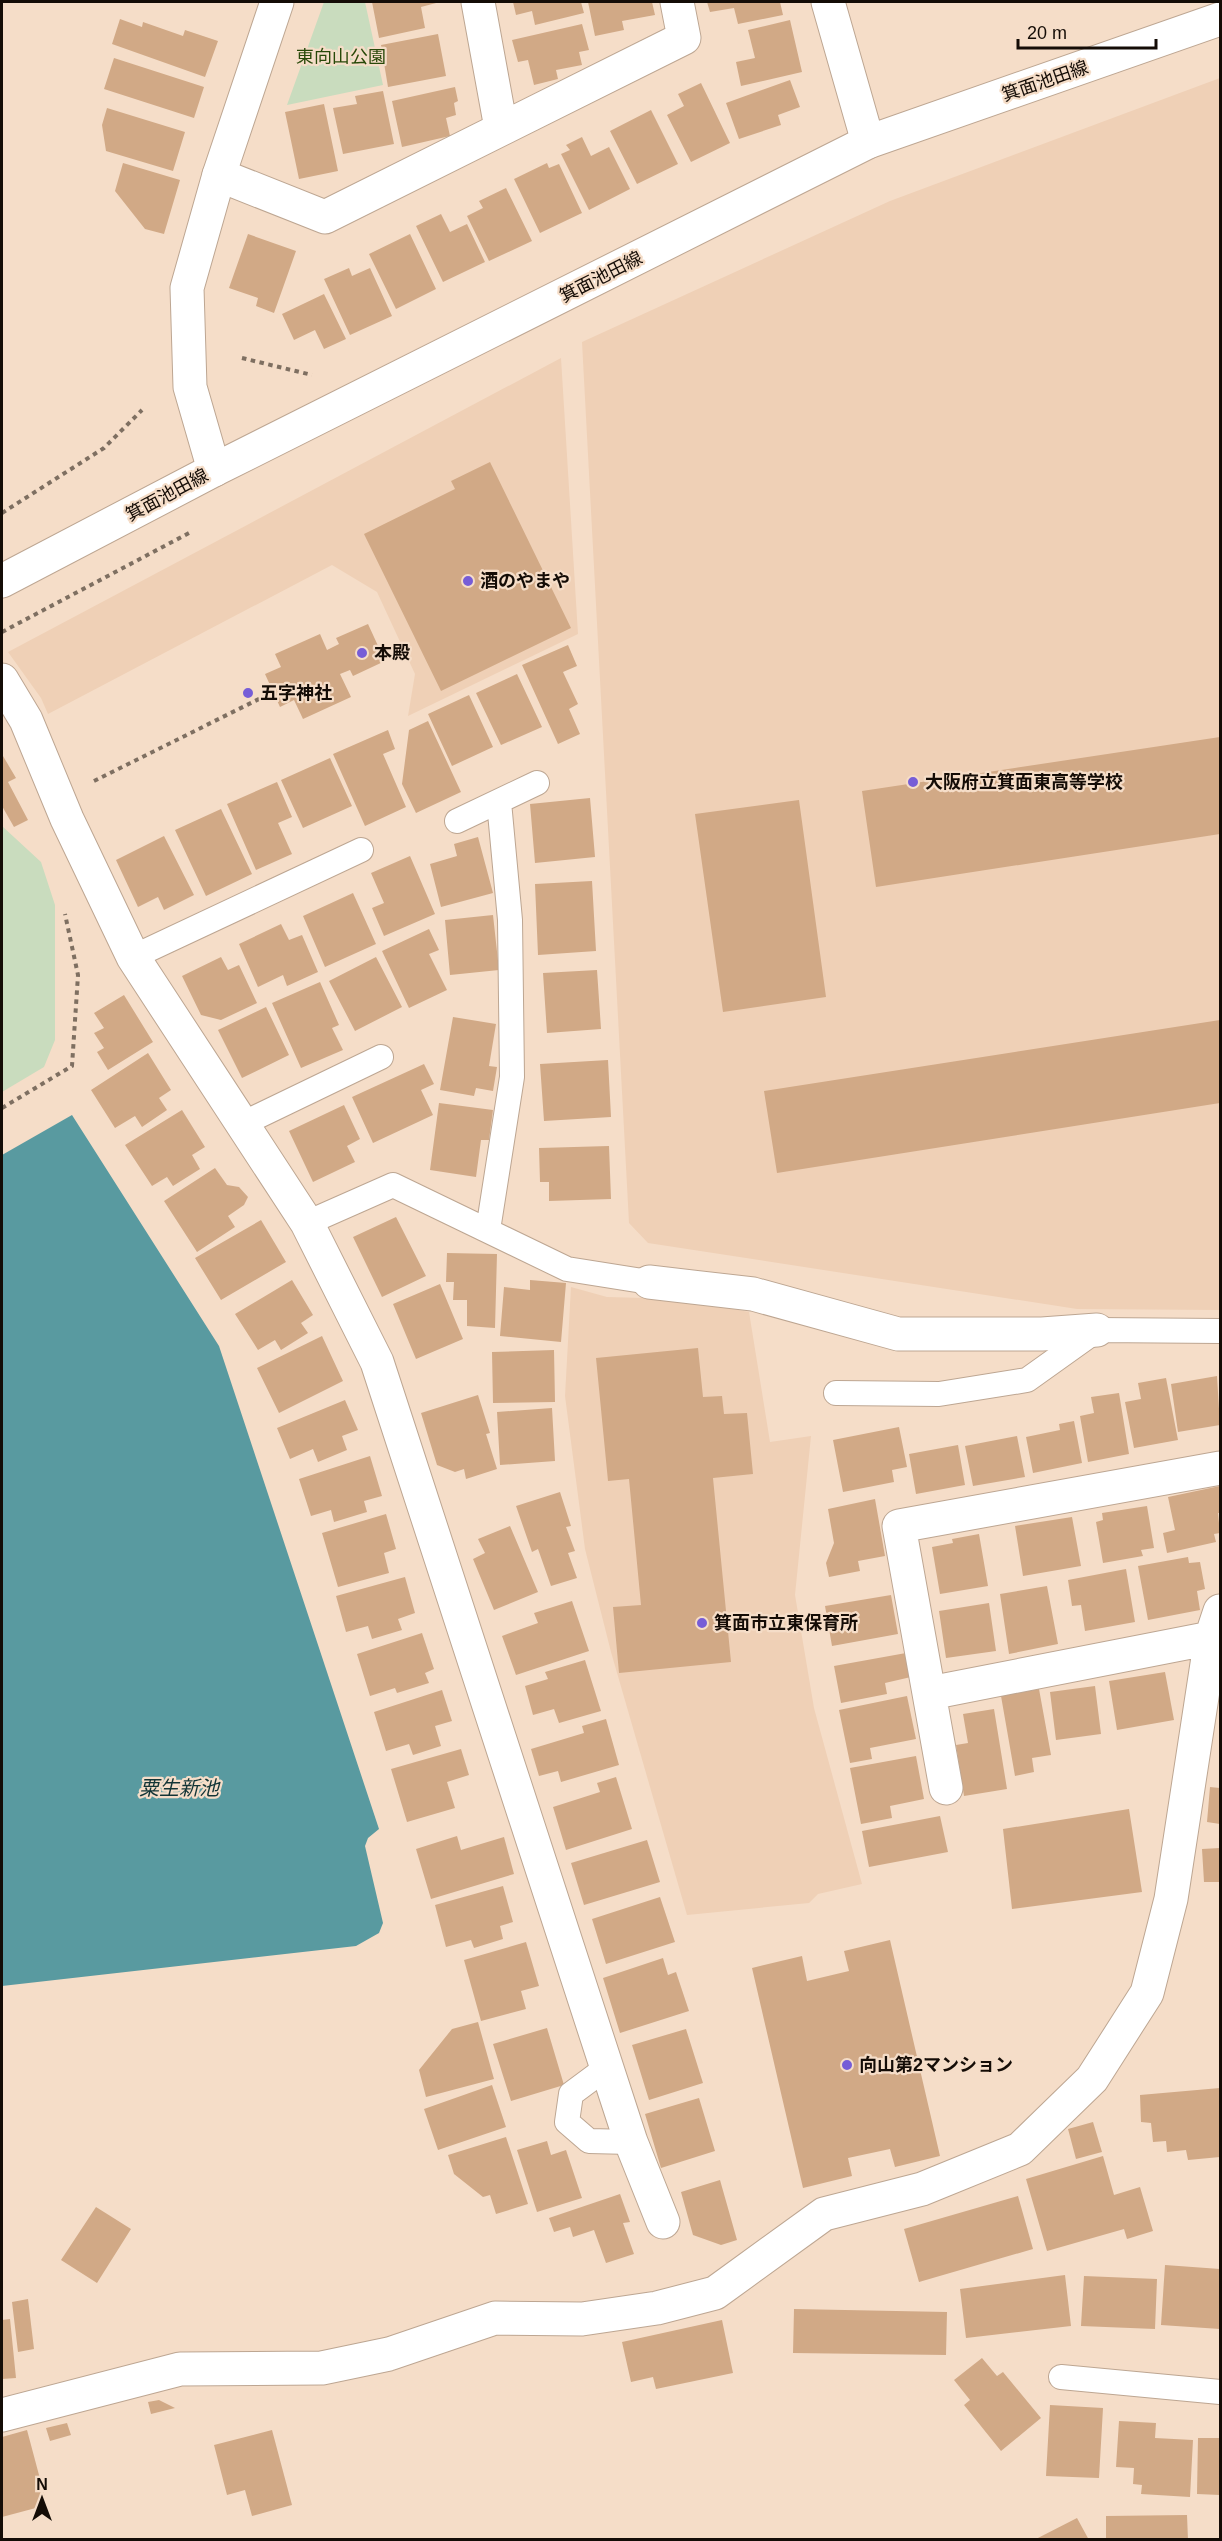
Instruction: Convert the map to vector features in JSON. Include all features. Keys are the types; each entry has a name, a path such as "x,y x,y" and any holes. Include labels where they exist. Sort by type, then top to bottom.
{"street":[{"path":"214,470 190,387 187,288 219,175 277,2"},
{"path":"477,2 501,128"},
{"path":"219,175 326,217 684,38 677,2"},
{"path":"828,2 868,142"},
{"name":"箕面池田線","path":"2,581 214,470 868,142 1221,19"},
{"path":"2,680 26,720 67,819 133,957 307,1223 377,1362 606,2068 631,2142 663,2222"},
{"path":"650,1282 753,1294 898,1334 1042,1334 1097,1330"},
{"path":"945,1788 930,1692 899,1526 1221,1468"},
{"path":"2,2415 180,2369 322,2368 390,2354 495,2319 582,2319 657,2308 715,2293 824,2214 922,2189 1020,2149 1092,2079 1147,1993 1171,1899 1216,1625 930,1692"}],"lane":[{"path":"457,821 537,783"},
{"path":"488,1230 512,1077 510,920 499,802"},
{"path":"133,957 361,850"},
{"path":"242,1124 381,1057"},
{"path":"307,1223 393,1185 567,1269 650,1282"},
{"path":"836,1393 939,1394 1027,1380 1097,1330 1221,1332"},
{"path":"606,2068 572,2094 567,2122 589,2141 631,2142"},
{"path":"1061,2377 1221,2392"}],"path":[{"path":"242,357 319,377"},
{"path":"2,513 104,448 142,410"},
{"path":"107,774 265,696"},
{"path":"2,1108 72,1066 78,975 63,906"}],"shaded area":[{"name":"大阪府立箕面東高等学校","path":"1220,78 1220,1310 1077,1309 648,1243 629,1223 582,342 890,201"},
{"path":"561,358 578,634 408,716 415,674 377,592 332,565 48,714 41,698 8,652"},
{"name":"箕面市立東保育所","path":"571,1287 607,1297 682,1299 749,1312 770,1442 811,1436 795,1595 814,1708 862,1884 818,1894 809,1903 687,1915 611,1652 585,1549 565,1396"}],"green space":[{"name":"東向山公園","path":"324,2 365,2 383,85 287,105"},
{"path":"2,826 41,862 55,905 55,1040 44,1067 2,1092"}],"water":[{"name":"粟生新池","path":"72,1115 219,1346 379,1829 368,1838 365,1846 383,1923 379,1933 356,1946 2,1986 2,1155"}],"building":[{"path":"372,2 440,2 421,7 425,28 379,38"},
{"path":"513,2 581,2 584,13 535,25 532,11 516,15"},
{"path":"588,2 652,2 655,15 622,21 624,30 595,36"},
{"path":"707,2 780,2 783,15 738,24 734,8 710,12"},
{"path":"120,19 142,27 143,22 183,36 185,30 218,41 205,77 112,44"},
{"path":"790,20 802,72 741,86 736,62 755,58 748,30"},
{"path":"582,24 589,50 579,52 582,65 556,70 558,79 534,85 528,60 518,62 512,40"},
{"path":"438,34 446,76 388,87 381,45"},
{"path":"114,58 204,87 194,118 104,89"},
{"path":"790,80 800,107 778,115 781,125 739,139 726,103"},
{"path":"701,83 730,143 691,162 667,115 684,106 678,94"},
{"path":"455,87 458,101 454,103 456,115 446,118 450,136 402,147 392,101"},
{"path":"383,91 394,144 343,154 333,108 357,104 355,96"},
{"path":"324,104 338,171 299,179 285,112"},
{"path":"107,108 185,132 173,171 106,151 102,125"},
{"path":"651,110 678,164 637,184 610,131"},
{"path":"582,137 591,156 609,147 630,189 589,210 561,154 570,150 566,145"},
{"path":"123,163 180,180 164,234 145,229 115,191"},
{"path":"547,163 549,168 559,164 582,213 540,233 514,179"},
{"path":"506,188 532,241 489,261 467,216 483,208 479,201"},
{"path":"441,214 450,232 467,224 485,262 443,282 416,226"},
{"path":"248,234 296,251 274,313 256,306 258,298 229,288"},
{"path":"410,234 436,289 396,309 369,254"},
{"path":"349,268 352,276 370,268 392,316 350,335 324,279"},
{"path":"324,294 346,339 324,349 315,330 294,340 282,314"},
{"name":"酒のやまや","path":"490,462 571,628 441,691 364,534 455,489 451,481"},
{"path":"368,624 385,661 353,676 350,670 340,674 351,697 303,719 294,700 280,707 265,674 281,667 275,654 320,634 327,650 339,644 336,638"},
{"path":"568,645 577,666 563,672 578,704 569,709 580,734 558,744 522,665"},
{"path":"517,674 542,727 501,745 476,693"},
{"path":"469,695 493,747 452,766 428,714"},
{"path":"428,721 461,792 416,813 402,784 409,730"},
{"path":"388,730 395,749 383,754 406,807 365,826 333,754"},
{"path":"1220,737 1220,834 876,887 862,791"},
{"path":"3,756 16,778 8,782 28,820 14,827 2,806"},
{"path":"330,758 352,806 303,828 281,780"},
{"path":"277,782 292,817 278,823 292,854 256,870 227,804"},
{"path":"590,798 595,857 535,863 530,804"},
{"path":"799,800 826,997 723,1012 695,814"},
{"path":"221,809 252,874 206,896 175,830"},
{"path":"164,836 194,895 164,910 158,897 138,907 116,860"},
{"path":"478,837 493,893 441,907 430,864 457,856 454,844"},
{"path":"410,856 435,914 384,936 372,908 384,903 371,873"},
{"path":"592,881 596,951 538,955 535,884"},
{"path":"353,893 376,944 325,967 303,916"},
{"path":"493,915 499,970 450,975 445,920"},
{"path":"281,924 289,940 302,935 318,972 287,986 283,975 258,987 239,944"},
{"path":"429,929 439,950 429,954 447,990 409,1008 382,951"},
{"path":"221,957 228,970 239,965 257,1003 221,1020 201,1015 182,976"},
{"path":"376,957 402,1007 355,1031 329,981"},
{"path":"597,970 601,1029 547,1033 543,973"},
{"path":"320,982 339,1025 332,1028 343,1050 301,1068 272,1003"},
{"path":"124,995 153,1042 108,1070 97,1052 104,1048 94,1033 104,1028 94,1013"},
{"path":"266,1007 289,1055 242,1078 218,1030"},
{"path":"453,1017 496,1024 489,1066 497,1067 493,1091 476,1088 474,1096 440,1090"},
{"path":"1220,1020 1220,1103 777,1173 764,1091"},
{"path":"148,1053 171,1090 159,1098 167,1110 142,1127 135,1116 115,1128 91,1090"},
{"path":"608,1060 611,1117 544,1121 540,1064"},
{"path":"424,1064 434,1084 421,1090 433,1115 373,1143 352,1097"},
{"path":"439,1103 493,1110 489,1140 481,1140 476,1177 430,1170"},
{"path":"344,1105 360,1139 347,1146 355,1162 313,1182 289,1131"},
{"path":"182,1110 205,1147 192,1155 200,1169 173,1186 167,1177 152,1186 125,1145"},
{"path":"609,1146 611,1199 549,1201 549,1182 540,1182 539,1148"},
{"path":"215,1168 227,1185 239,1187 248,1197 244,1205 228,1216 235,1227 197,1252 164,1201"},
{"path":"396,1217 426,1276 382,1297 353,1237"},
{"path":"261,1220 286,1262 221,1300 195,1258"},
{"path":"447,1253 497,1254 495,1328 467,1326 467,1300 453,1300 454,1282 446,1282"},
{"path":"292,1280 313,1315 301,1323 308,1333 281,1350 275,1340 258,1350 235,1314"},
{"path":"530,1280 566,1283 561,1342 500,1336 504,1287 530,1290"},
{"path":"440,1284 463,1339 416,1359 393,1304"},
{"path":"322,1336 343,1381 279,1413 257,1368"},
{"path":"698,1348 703,1397 722,1396 724,1414 747,1413 753,1474 713,1478 731,1662 619,1673 613,1607 641,1605 629,1479 608,1481 596,1358"},
{"path":"554,1350 555,1402 493,1403 492,1352"},
{"path":"1217,1376 1220,1425 1178,1432 1171,1384"},
{"path":"1166,1378 1178,1440 1134,1448 1125,1402 1141,1399 1138,1383"},
{"path":"1119,1393 1129,1454 1088,1462 1080,1416 1094,1413 1091,1397"},
{"path":"478,1395 490,1433 486,1434 497,1469 466,1479 464,1469 455,1472 437,1465 421,1413"},
{"path":"345,1400 358,1430 342,1436 347,1450 318,1462 313,1449 290,1459 277,1428"},
{"path":"552,1408 555,1461 500,1465 497,1412"},
{"path":"1074,1421 1082,1463 1033,1473 1026,1437 1060,1430 1059,1424"},
{"path":"899,1427 907,1467 892,1470 894,1482 843,1492 833,1440"},
{"path":"1017,1436 1025,1477 973,1486 965,1446"},
{"path":"958,1445 965,1485 916,1494 909,1454"},
{"path":"370,1456 382,1496 364,1501 367,1512 334,1522 331,1510 311,1516 299,1479"},
{"path":"1220,1486 1220,1513 1218,1513 1220,1533 1214,1534 1216,1542 1167,1553 1163,1533 1175,1530 1168,1497"},
{"path":"560,1492 571,1526 566,1527 575,1551 568,1553 577,1578 551,1586 538,1549 532,1552 516,1506"},
{"path":"875,1499 885,1556 858,1561 860,1571 829,1577 826,1563 834,1543 828,1509"},
{"path":"1147,1506 1154,1548 1141,1550 1143,1556 1103,1563 1096,1522 1103,1520 1102,1513"},
{"path":"386,1514 396,1549 384,1553 389,1573 338,1587 322,1533"},
{"path":"1072,1517 1081,1566 1023,1576 1015,1526"},
{"path":"510,1526 538,1592 494,1610 473,1559 485,1553 478,1539"},
{"path":"979,1534 988,1586 940,1594 932,1547 953,1543 952,1539"},
{"path":"1188,1557 1189,1563 1200,1562 1205,1589 1197,1591 1200,1610 1148,1620 1138,1566"},
{"path":"1126,1569 1135,1622 1085,1631 1081,1605 1072,1606 1068,1580"},
{"path":"405,1577 415,1613 398,1619 402,1630 372,1639 368,1626 346,1632 336,1596"},
{"path":"1047,1586 1058,1644 1009,1654 1000,1594"},
{"path":"891,1595 898,1634 832,1646 825,1606"},
{"path":"572,1601 589,1651 516,1675 502,1636 538,1623 534,1613"},
{"path":"989,1603 996,1651 946,1658 939,1611"},
{"path":"422,1633 434,1669 425,1673 429,1683 397,1693 395,1688 370,1696 357,1654"},
{"path":"906,1653 911,1677 885,1683 887,1694 841,1703 834,1666"},
{"path":"585,1660 601,1711 559,1723 554,1709 533,1715 525,1686 548,1679 545,1672"},
{"path":"1165,1672 1174,1720 1117,1730 1109,1681"},
{"path":"1095,1686 1101,1734 1056,1740 1050,1692"},
{"path":"1039,1689 1051,1755 1032,1758 1034,1772 1015,1776 1001,1696"},
{"path":"442,1690 452,1721 435,1726 441,1746 413,1755 409,1744 386,1751 374,1712"},
{"path":"907,1696 916,1739 870,1748 872,1759 850,1763 839,1710"},
{"path":"994,1709 1007,1789 964,1796 956,1745 968,1743 963,1714"},
{"path":"606,1719 619,1765 561,1782 558,1771 539,1776 531,1749 584,1733 582,1726"},
{"path":"461,1749 469,1775 447,1782 455,1808 407,1822 391,1769"},
{"path":"916,1756 924,1799 890,1806 892,1818 861,1824 850,1768"},
{"path":"616,1777 632,1829 566,1850 553,1807 600,1792 597,1783"},
{"path":"1210,1787 1220,1788 1220,1824 1207,1822"},
{"path":"1129,1809 1142,1892 1012,1909 1003,1829"},
{"path":"940,1816 948,1852 869,1867 862,1831"},
{"path":"457,1836 461,1850 504,1837 514,1874 431,1899 416,1849"},
{"path":"647,1840 660,1882 584,1905 571,1863"},
{"path":"1220,1848 1220,1882 1204,1882 1202,1849"},
{"path":"503,1886 513,1922 500,1926 503,1939 474,1948 471,1940 446,1947 435,1905"},
{"path":"660,1897 675,1942 606,1964 592,1919"},
{"name":"向山第2マンション","path":"890,1940 940,2156 895,2167 890,2149 848,2158 852,2176 803,2188 752,1968 802,1956 807,1981 849,1971 844,1951"},
{"path":"526,1942 539,1986 521,1991 526,2009 481,2021 464,1960"},
{"path":"663,1958 668,1975 676,1972 689,2011 620,2033 603,1978"},
{"path":"478,2022 494,2079 426,2097 419,2070 452,2029"},
{"path":"547,2028 564,2085 511,2101 493,2044"},
{"path":"686,2029 703,2083 649,2100 632,2045"},
{"path":"492,2085 506,2127 438,2150 424,2109"},
{"path":"1220,2088 1220,2157 1188,2160 1186,2150 1167,2152 1166,2141 1153,2142 1151,2123 1141,2122 1140,2095"},
{"path":"699,2098 715,2151 661,2168 645,2114"},
{"path":"1093,2122 1102,2152 1076,2159 1068,2129"},
{"path":"506,2137 528,2204 496,2214 490,2195 483,2197 454,2174 448,2155"},
{"path":"547,2141 551,2155 566,2150 582,2198 537,2212 517,2150"},
{"path":"1103,2156 1114,2195 1140,2187 1153,2231 1127,2239 1124,2229 1047,2251 1026,2179"},
{"path":"720,2180 737,2240 721,2245 693,2235 681,2192"},
{"path":"620,2194 630,2222 623,2223 634,2254 606,2263 594,2230 573,2237 570,2227 554,2232 549,2218"},
{"path":"1018,2196 1033,2249 919,2282 904,2229"},
{"path":"96,2207 131,2229 97,2283 61,2260"},
{"path":"1165,2265 1220,2269 1220,2329 1161,2325"},
{"path":"1065,2275 1071,2326 966,2338 960,2289"},
{"path":"1084,2276 1157,2279 1155,2329 1081,2326"},
{"path":"28,2299 34,2349 18,2352 12,2302"},
{"path":"794,2309 947,2312 946,2355 793,2353"},
{"path":"10,2319 16,2378 2,2379 2,2320"},
{"path":"722,2320 733,2373 656,2389 653,2377 631,2382 622,2342"},
{"path":"982,2358 997,2376 1003,2372 1041,2418 1001,2451 964,2405 970,2400 954,2380"},
{"path":"159,2400 175,2408 151,2414 148,2402"},
{"path":"1050,2405 1103,2408 1099,2478 1046,2476"},
{"path":"1119,2421 1156,2423 1155,2438 1193,2440 1190,2497 1141,2494 1142,2485 1133,2484 1134,2468 1116,2467"},
{"path":"67,2423 71,2435 50,2441 46,2428"},
{"path":"27,2430 47,2505 2,2517 2,2437"},
{"path":"272,2430 292,2505 252,2516 245,2490 227,2495 214,2445"},
{"path":"1198,2438 1220,2438 1220,2495 1197,2494"},
{"path":"1187,2515 1188,2540 1106,2540 1106,2516"},
{"path":"1077,2518 1089,2540 1034,2540"}],"place":[{"name":"酒のやまや","path":"468,581"},
{"name":"本殿","path":"362,653"},
{"name":"五字神社","path":"248,693"},
{"name":"大阪府立箕面東高等学校","path":"913,782"},
{"name":"箕面市立東保育所","path":"702,1623"},
{"name":"向山第2マンション","path":"847,2065"}]}
